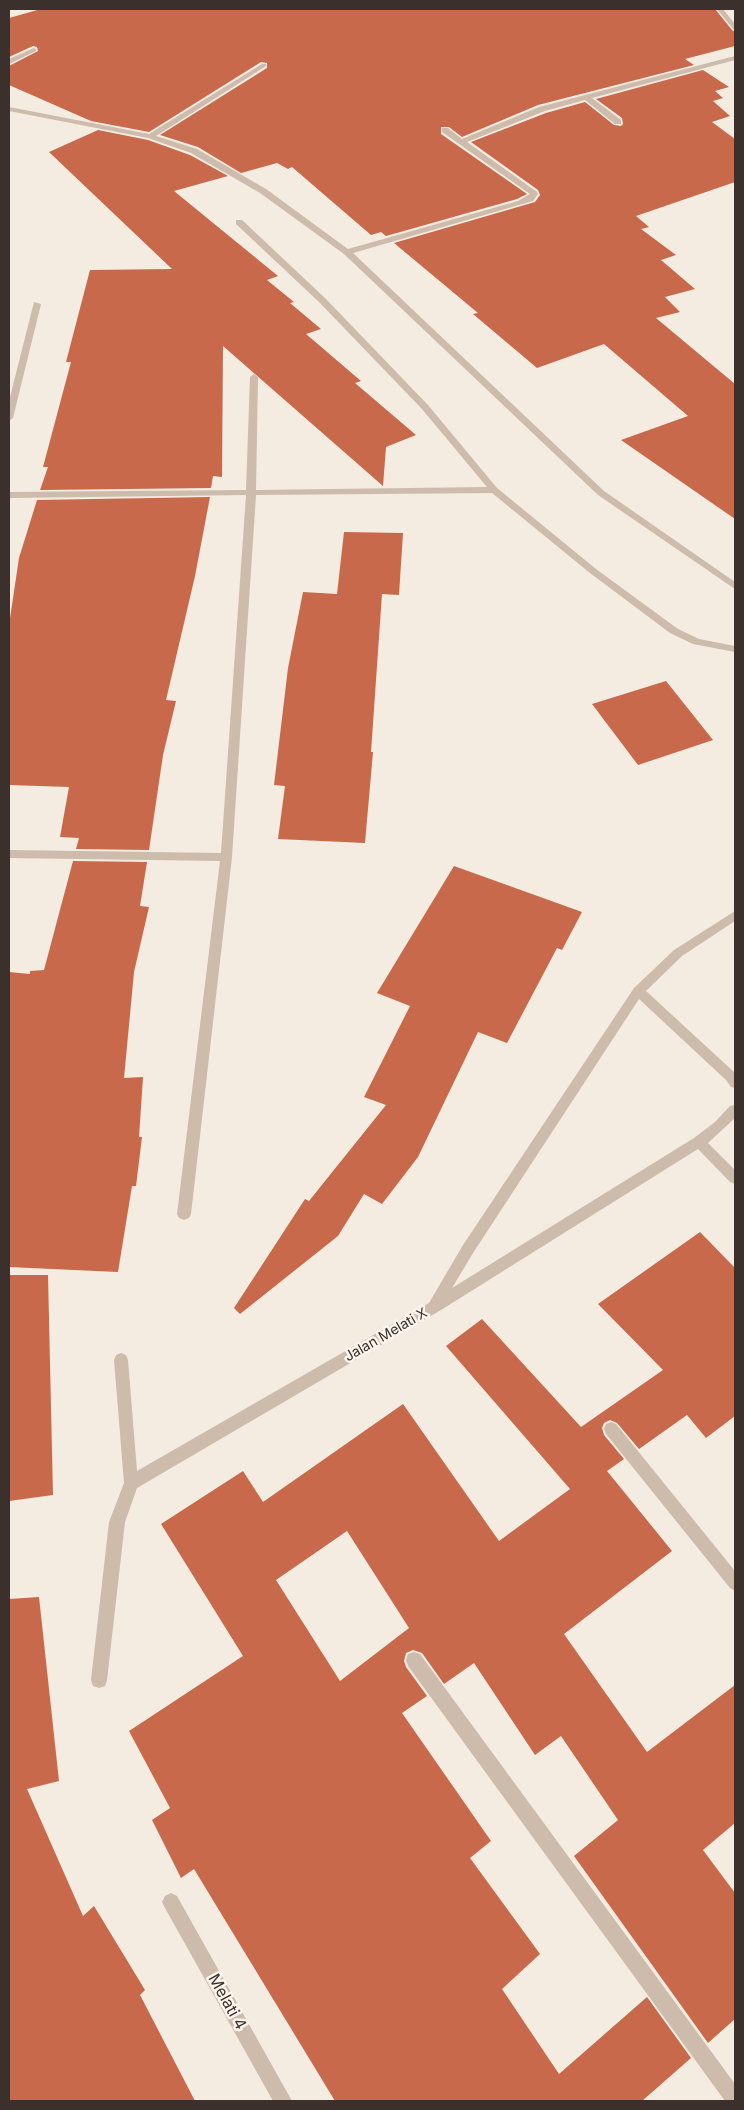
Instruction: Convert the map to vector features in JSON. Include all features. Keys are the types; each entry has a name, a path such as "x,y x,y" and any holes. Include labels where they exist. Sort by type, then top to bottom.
{"street":[{"path":"720,9 735,28"},
{"path":"9,62 34,50"},
{"path":"461,142 542,109 735,58"},
{"path":"150,136 264,65"},
{"path":"586,97 618,122"},
{"path":"9,109 150,136 194,151 263,191 347,252 601,493 735,586"},
{"path":"347,252 521,203 530,199 534,194 445,130"},
{"path":"239,222 322,300 425,407 494,490 593,571 674,630 697,642 735,648"},
{"path":"9,418 37,304"},
{"path":"184,1214 226,857 251,493 254,377"},
{"path":"9,495 494,490"},
{"path":"9,854 226,857"},
{"name":"Jalan Melati X","path":"131,1483 434,1307 468,1249 638,990 678,953 735,915"},
{"path":"638,990 730,1076 735,1083"},
{"path":"434,1307 699,1142 720,1126 735,1110"},
{"path":"699,1142 735,1178"},
{"path":"99,1680 117,1522 131,1483 121,1360"},
{"path":"612,1429 735,1583"},
{"path":"414,1660 735,2099"},
{"name":"Melati 4","path":"171,1902 283,2101"}],"building":[{"path":"41,9 715,9 735,32 735,46 685,59 694,65 538,105 462,137 449,127 441,127 441,134 527,194 517,199 386,236 381,232 371,235 292,167 288,169 277,163 241,173 198,147 160,135 267,68 267,63 261,62 149,132 91,121 9,85 9,66 38,51 37,47 33,46 9,57 9,18"},
{"path":"703,70 729,87 715,91 723,98 713,101 730,116 712,122 735,139 735,182 636,216 649,227 641,229 676,255 661,260 695,289 665,297 680,312 656,318 735,384 735,519 621,440 688,416 604,344 537,368 473,314 478,313 394,243 535,202 540,195 538,190 471,142 546,113 585,102 614,125 621,126 623,124 622,118 596,99"},
{"path":"98,130 148,140 190,155 228,176 174,191 278,276 267,280 294,302 290,303 321,329 306,334 361,381 355,383 416,435 386,447 383,486 223,346 222,477 213,476 211,488 40,490 48,467 43,467 71,362 66,362 90,270 172,269 49,152"},
{"path":"210,497 195,576 166,700 176,701 163,755 149,850 76,849 79,838 60,837 69,787 9,785 9,625 19,558 37,500"},
{"path":"344,532 403,533 399,595 382,594 371,752 373,752 365,843 278,839 285,786 274,785 288,668 303,592 337,594"},
{"path":"666,681 713,740 638,765 592,704"},
{"path":"73,861 147,862 140,906 149,907 134,972 124,1078 143,1077 139,1137 142,1137 136,1186 132,1186 118,1272 9,1267 9,972 30,974 30,971 44,970"},
{"path":"454,866 582,912 562,950 557,948 507,1043 478,1032 418,1157 382,1204 364,1194 338,1236 240,1314 234,1308 305,1199 309,1201 386,1105 364,1097 410,1006 377,993"},
{"path":"700,1232 735,1268 735,1416 706,1438 687,1415 639,1449 617,1423 610,1420 604,1423 602,1428 604,1435 624,1459 607,1471 672,1551 564,1634 647,1752 735,1685 735,1823 703,1850 735,1893 735,2019 708,2043 574,1856 618,1820 561,1736 535,1755 474,1663 444,1684 422,1653 413,1650 406,1653 404,1661 406,1667 427,1696 402,1713 491,1841 470,1858 540,1954 502,1989 559,2074 647,1997 691,2058 642,2101 335,2101 194,1869 181,1878 152,1820 170,1808 129,1731 243,1656 161,1524 243,1471 263,1502 403,1404 499,1541 570,1489 446,1346 482,1319 581,1427 663,1370 598,1304","holes":["347,1531 409,1628 340,1681 276,1580"]},
{"path":"9,1275 48,1275 53,1495 9,1501"},
{"path":"39,1597 59,1781 27,1789 83,1916 94,1906 145,1990 140,1995 195,2101 9,2101 9,1599"}]}
